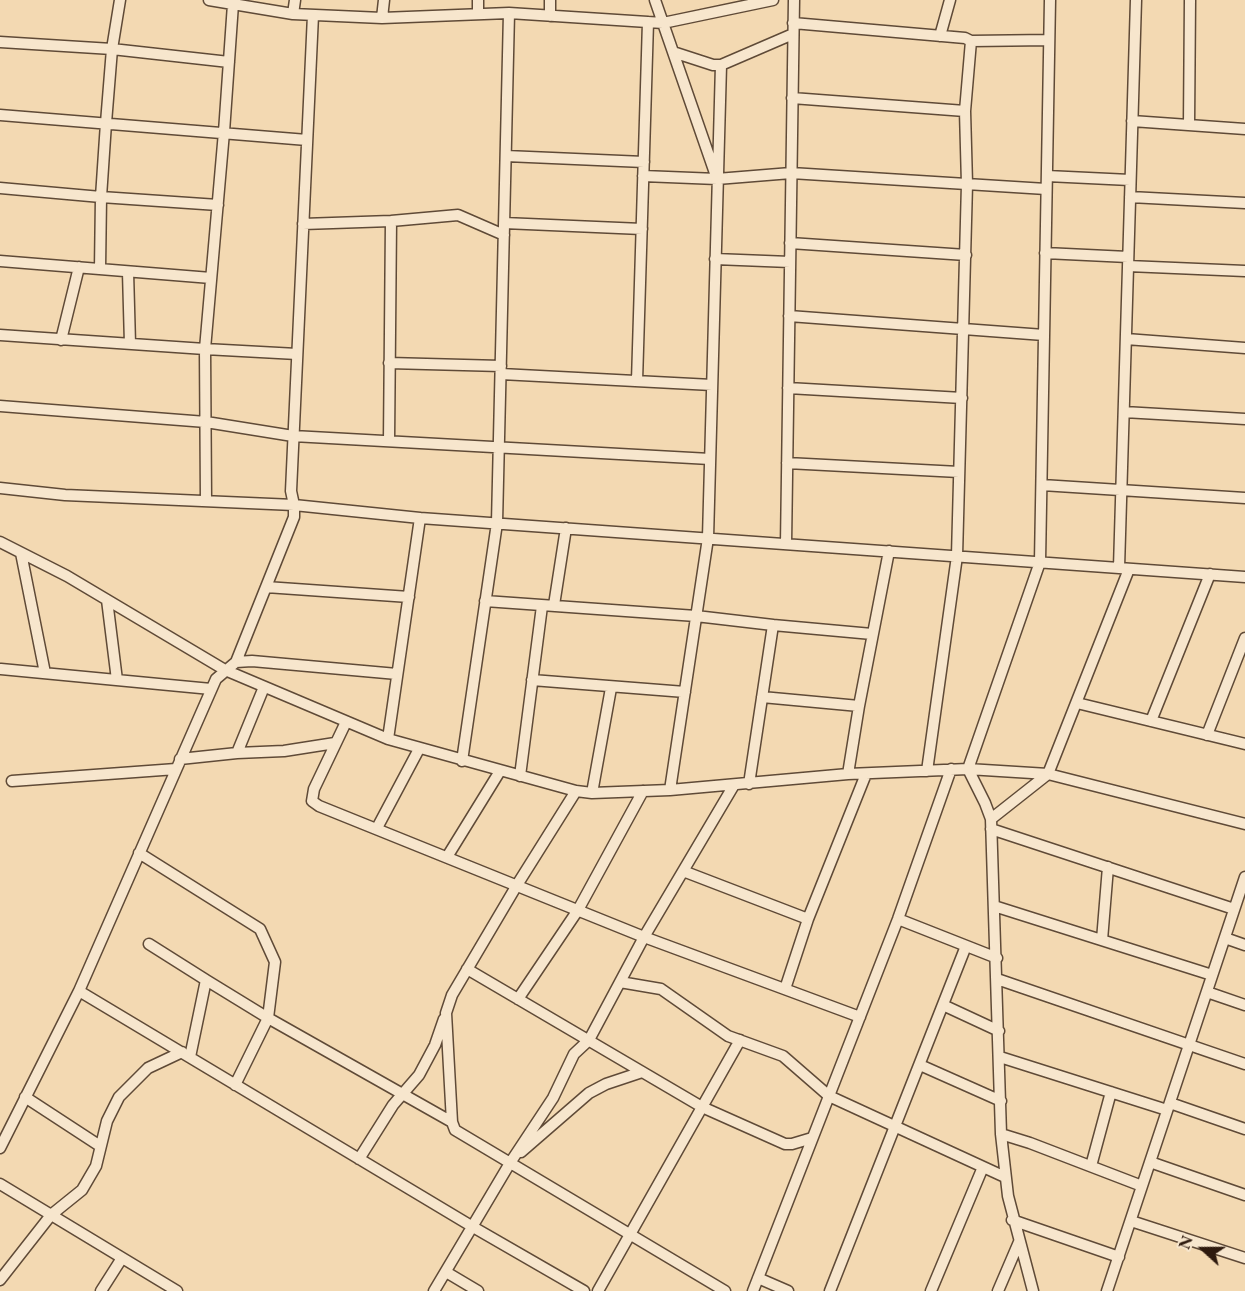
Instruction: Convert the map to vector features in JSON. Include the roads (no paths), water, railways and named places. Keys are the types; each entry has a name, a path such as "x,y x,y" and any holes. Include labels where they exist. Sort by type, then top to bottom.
{"street":[{"path":"100,269 101,197 106,123 112,49 120,0"},
{"path":"209,0 293,14 382,18 509,13 663,23 773,0"},
{"path":"293,14 295,0"},
{"path":"382,18 384,0"},
{"path":"478,0 478,14"},
{"path":"550,0 550,16"},
{"path":"655,0 717,179"},
{"path":"786,544 794,0"},
{"path":"940,36 950,0"},
{"path":"1033,1291 1012,1220 1001,1134 991,824 985,803 968,769 1040,562 1050,0"},
{"path":"991,824 1048,774 1077,703 1124,568 1121,490 1136,0"},
{"path":"1189,125 1190,0"},
{"path":"206,501 205,350 224,132 232,4"},
{"path":"462,761 497,523 509,13"},
{"path":"0,1149 79,991 211,689 216,679 236,662 294,516 291,491 293,436 313,15"},
{"path":"637,381 648,22"},
{"path":"673,52 713,65 721,65 793,29 940,36 965,38 972,41 1049,40"},
{"path":"927,771 957,556 966,255 965,111 972,41"},
{"path":"0,42 112,49 229,62"},
{"path":"670,790 708,538 721,65"},
{"path":"792,98 965,111"},
{"path":"0,115 307,140"},
{"path":"1132,121 1245,129"},
{"path":"506,156 644,162"},
{"path":"643,176 717,179 791,173 1046,189"},
{"path":"1047,176 1130,180"},
{"path":"0,188 218,204"},
{"path":"1130,198 1245,203"},
{"path":"303,224 391,221 458,215 504,235"},
{"path":"389,441 391,221"},
{"path":"504,223 642,229"},
{"path":"790,243 966,255"},
{"path":"1045,253 1245,271"},
{"path":"716,259 790,262"},
{"path":"0,261 211,278"},
{"path":"61,340 79,267"},
{"path":"128,272 130,345"},
{"path":"789,316 1044,335"},
{"path":"0,335 205,350 297,354"},
{"path":"1126,339 1245,348"},
{"path":"389,363 712,385"},
{"path":"788,388 962,398"},
{"path":"0,406 206,422 293,436 710,459"},
{"path":"1124,412 1245,419"},
{"path":"787,463 959,472"},
{"path":"1042,485 1245,498"},
{"path":"0,488 65,495 294,505 420,518 1245,577"},
{"path":"388,740 420,518"},
{"path":"554,605 566,528"},
{"path":"0,542 107,600 225,670 264,687 388,740 576,791 592,793 670,790 848,774 968,769 1048,774 1245,824"},
{"path":"848,774 889,551"},
{"path":"21,553 45,673"},
{"path":"1151,721 1210,574"},
{"path":"266,587 409,597"},
{"path":"107,600 117,680"},
{"path":"485,602 696,616 872,634"},
{"path":"520,776 542,606"},
{"path":"749,784 773,625"},
{"path":"1207,735 1245,638"},
{"path":"236,662 397,674"},
{"path":"1,669 211,689"},
{"path":"532,680 685,692"},
{"path":"237,753 264,687"},
{"path":"592,793 611,688"},
{"path":"762,697 859,706"},
{"path":"1077,703 1245,744"},
{"path":"346,722 314,789 312,801 644,937 860,1017"},
{"path":"12,781 178,764 237,753 284,751 335,743"},
{"path":"377,828 419,749"},
{"path":"753,1291 898,919 951,769"},
{"path":"447,857 500,771"},
{"path":"785,989 808,919 866,774"},
{"path":"434,1291 510,1162 553,1098 574,1054 589,1040 644,937 735,785"},
{"path":"359,1159 393,1105 419,1075 435,1045 452,995 576,791"},
{"path":"518,999 578,910 643,791"},
{"path":"991,824 1108,867 1234,909"},
{"path":"140,853 260,929 275,962 268,1018 235,1084"},
{"path":"1102,940 1108,867"},
{"path":"683,871 808,919"},
{"path":"1108,1291 1245,877"},
{"path":"994,906 1212,975"},
{"path":"898,919 997,958"},
{"path":"1225,938 1245,945"},
{"path":"149,944 268,1018 452,1122"},
{"path":"831,1291 966,946"},
{"path":"467,969 702,1107 785,1144 812,1138"},
{"path":"997,979 1244,1060"},
{"path":"186,1055 206,980"},
{"path":"620,982 661,989 728,1036 783,1056 829,1096 1005,1177"},
{"path":"79,991 472,1227 584,1291"},
{"path":"1207,992 1245,1005"},
{"path":"943,1005 999,1031"},
{"path":"446,1013 452,1122 456,1130 725,1291"},
{"path":"598,1291 740,1040"},
{"path":"0,1280 51,1215 82,1190 96,1166 100,1146 114,1106 130,1084 148,1068 186,1055"},
{"path":"1000,1057 1111,1092 1245,1129"},
{"path":"920,1065 1001,1101"},
{"path":"510,1162 589,1093 606,1084 642,1072"},
{"path":"1091,1166 1111,1092"},
{"path":"25,1097 100,1146"},
{"path":"1001,1134 1142,1186"},
{"path":"1150,1162 1245,1195"},
{"path":"931,1291 983,1167"},
{"path":"0,1184 177,1291"},
{"path":"1012,1220 1119,1257"},
{"path":"1131,1221 1245,1258"},
{"path":"998,1291 1019,1242"},
{"path":"101,1291 122,1258"},
{"path":"446,1272 478,1291"},
{"path":"758,1278 788,1291"}]}
